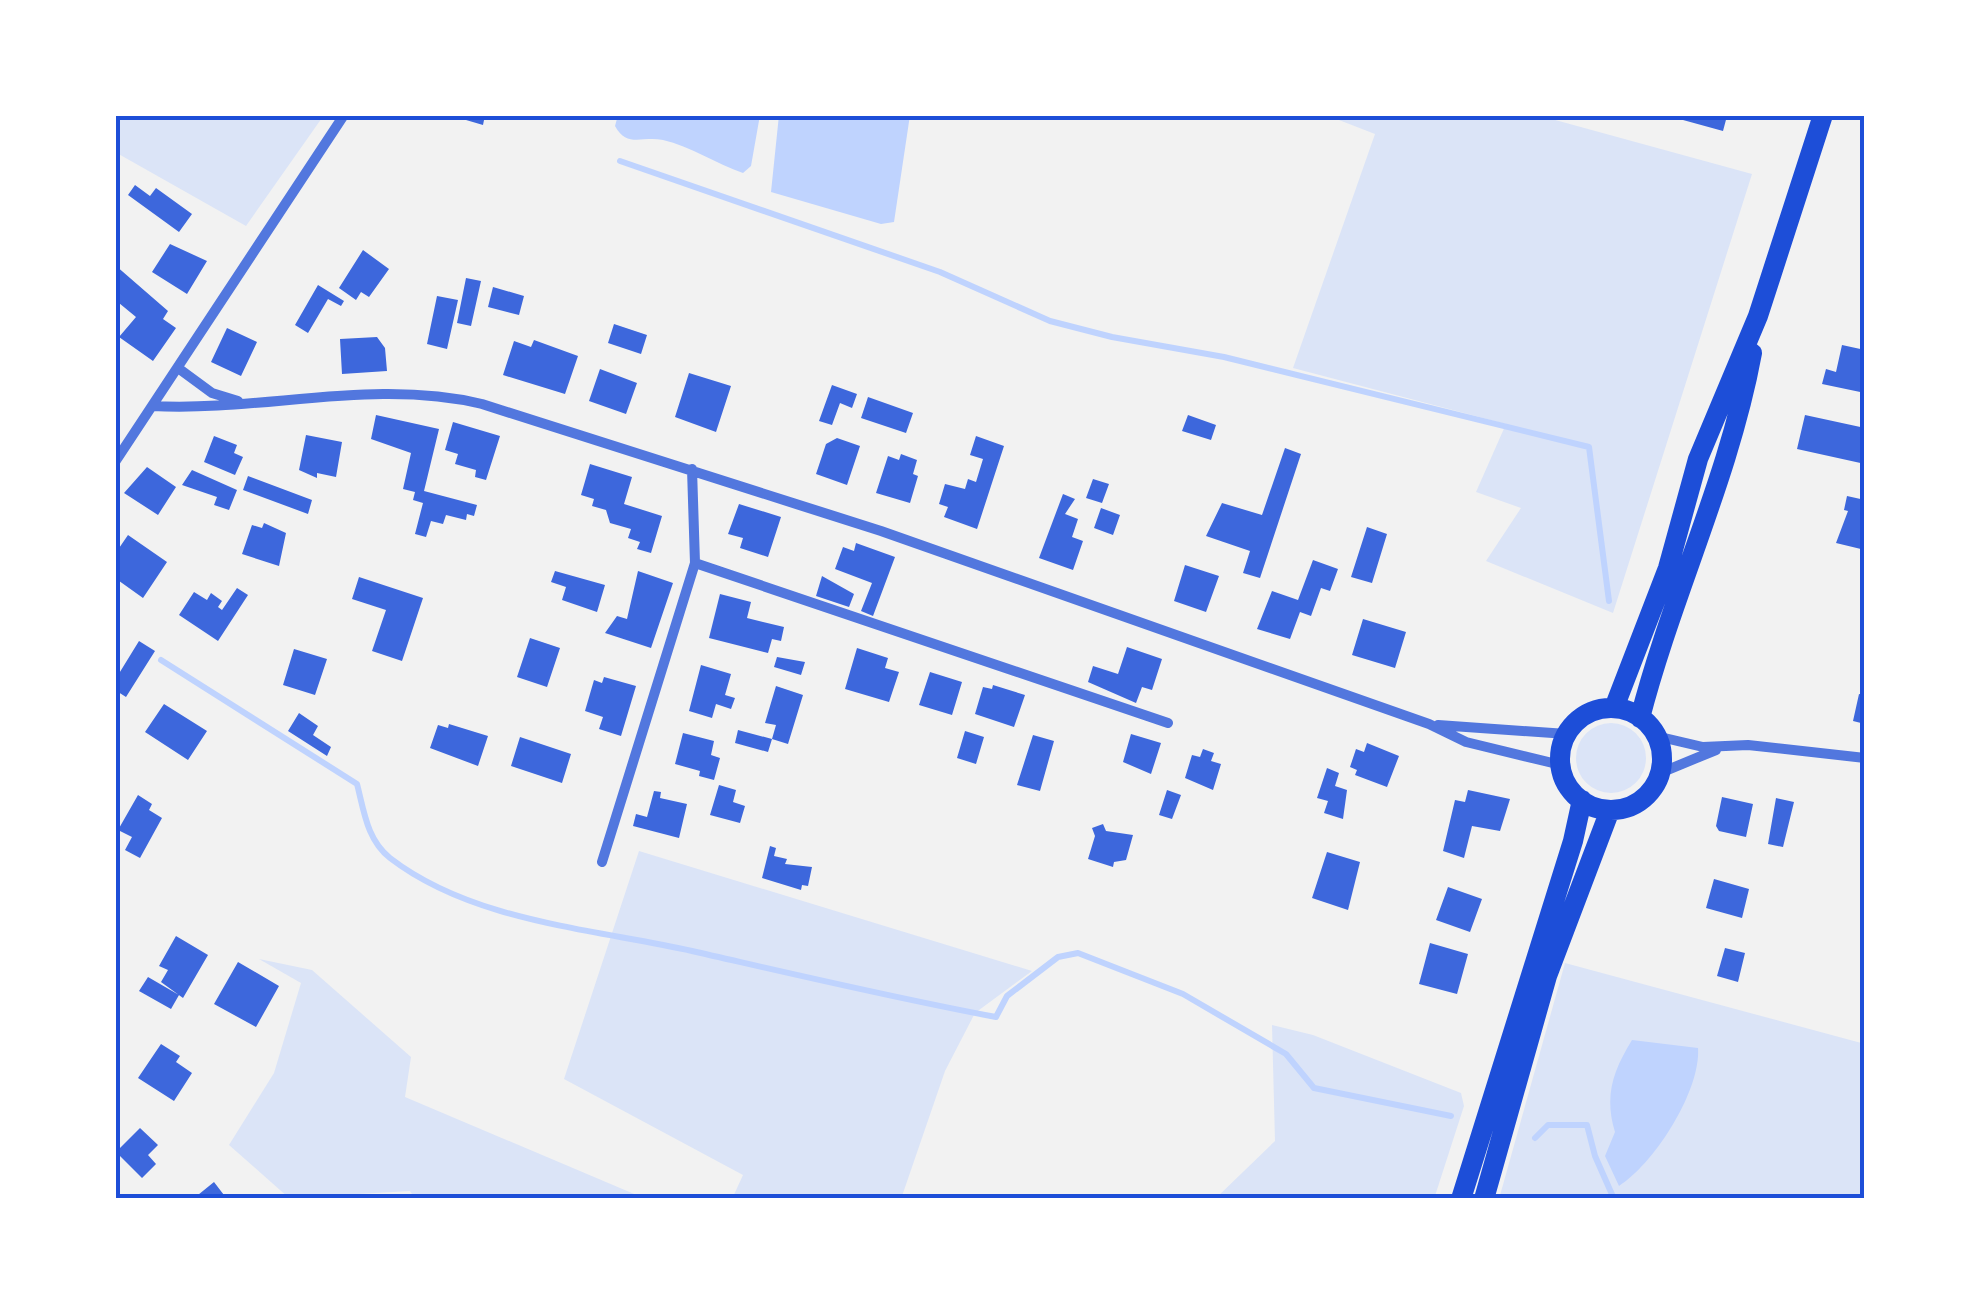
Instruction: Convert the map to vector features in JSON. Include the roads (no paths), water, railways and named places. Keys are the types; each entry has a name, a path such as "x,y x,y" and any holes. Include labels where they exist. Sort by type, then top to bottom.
{"main road":[{"path":"1614,708 1663,583 1698,459 1758,316 1823,115"},
{"path":"1640,718 1666,624 1742,406 1758,316"},
{"path":"1614,708 1640,718 1656,736 1660,772 1638,802 1610,810 1582,800 1570,789 1560,766 1567,734 1585,716 1614,708"},
{"path":"1461,1199 1573,841 1582,800"},
{"path":"1484,1199 1547,976 1610,810"}],"street":[{"path":"115,462 344,115"},
{"path":"178,368 212,392 242,402"},
{"path":"152,406 210,410 242,402 406,394 448,396 882,530 1429,724 1466,742 1560,766"},
{"path":"602,862 695,563 692,469"},
{"path":"695,563 1168,724"},
{"path":"1429,724 1567,734"},
{"path":"1656,736 1722,748"},
{"path":"1660,772 1722,748 1748,745 1865,758"}],"water":[{"path":"618,115 760,115 751,166 743,173 673,143 624,137 615,126"},
{"path":"779,115 910,115 894,222 881,224 771,192"},
{"path":"1632,1040 1698,1048 1697,1065 1673,1125 1647,1161 1619,1186 1605,1156 1615,1132 1610,1107 1612,1084"}],"waterway":[{"path":"620,161 940,272 1050,321 1112,337 1224,357 1589,447 1609,601"},
{"path":"161,660 357,784 376,843 390,858 423,879 496,910 996,1017 1007,996 1058,957 1078,953 1183,994 1286,1054 1314,1088 1451,1116"},
{"path":"1535,1138 1548,1125 1587,1125 1595,1156 1614,1199"}]}
